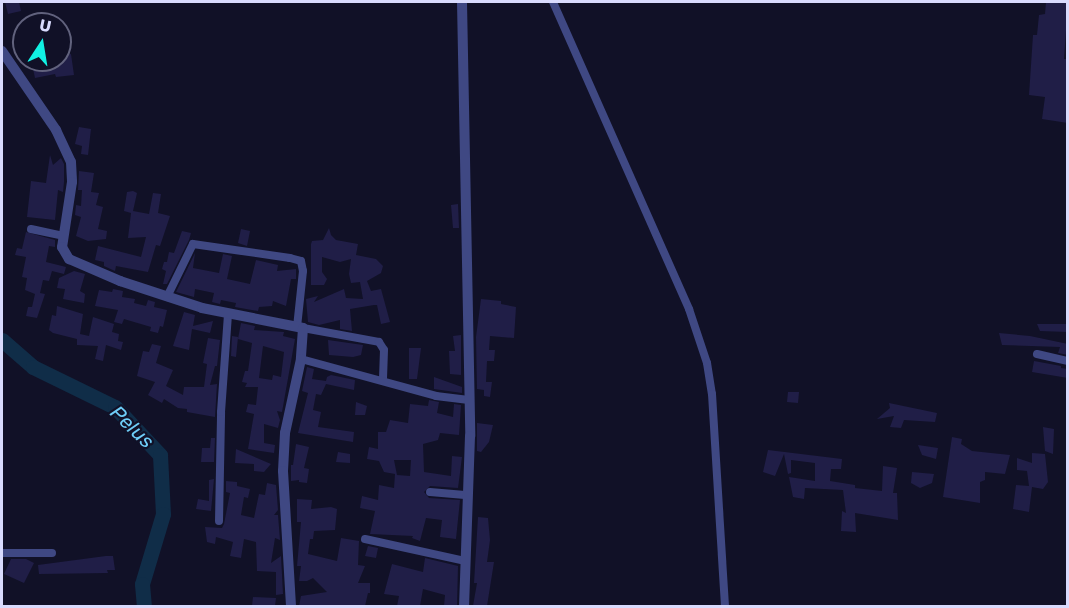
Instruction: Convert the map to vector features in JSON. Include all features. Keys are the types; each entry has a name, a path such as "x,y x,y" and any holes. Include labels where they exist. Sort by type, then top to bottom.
{"street":[{"path":"462,2 469,400 464,606"},
{"path":"553,2 688,309 707,363 712,394 725,606"},
{"path":"2,51 56,130 71,162 72,182 62,250 73,262 167,297 228,315 379,342 384,350 383,380"},
{"path":"31,229 63,236"},
{"path":"167,297 193,244 301,261 303,271 301,359 285,433 283,471 291,606"},
{"path":"219,521 221,412 228,315"},
{"path":"1037,354 1068,361"},
{"path":"301,359 436,396 469,400"},
{"path":"430,492 468,495"},
{"path":"365,539 465,561"},
{"path":"2,553 52,553"}],"building":[{"path":"5,2 19,2 21,11 8,14"},
{"path":"1046,2 1068,2 1064,59 1068,59 1068,123 1042,119 1045,97 1029,95 1033,35 1037,35 1039,15 1045,14"},
{"path":"72,61 74,75 56,77 55,74 35,78 34,72 72,72"},
{"path":"79,127 91,129 88,155 81,154 82,146 75,144"},
{"path":"50,155 53,165 61,158 64,164 63,192 58,190 55,220 27,217 31,181 46,183"},
{"path":"79,171 94,173 91,192 99,193 96,205 103,207 98,229 107,231 106,239 88,241 76,236 81,217 75,215 76,205 81,206 82,190 78,190"},
{"path":"127,192 137,193 133,211 149,214 153,193 161,194 158,213 170,216 160,246 156,245 148,272 116,266 115,271 104,266 104,262 95,260 98,246 141,257 146,237 128,238 131,213 124,211"},
{"path":"458,204 459,228 453,228 451,205"},
{"path":"329,228 336,240 358,244 356,255 376,259 383,266 381,273 367,281 371,291 381,289 390,322 381,324 377,305 374,305 350,309 352,331 340,329 340,320 319,325 308,322 306,299 318,296 314,302 344,289 346,298 363,299 360,282 351,283 349,274 351,259 340,262 322,257 322,272 327,279 324,285 311,285 311,244 312,241 323,240"},
{"path":"241,229 250,231 247,246 238,243"},
{"path":"182,231 191,233 189,240 167,284 163,284 166,271 162,269 164,262 167,262 169,252 174,253"},
{"path":"26,232 55,240 55,247 49,246 46,262 66,267 64,274 52,271 49,281 43,280 40,293 45,294 37,318 26,316 28,307 32,307 35,294 25,290 27,278 22,277 26,257 15,255 17,248 22,249"},
{"path":"195,253 193,268 219,273 223,254 232,256 227,279 250,284 256,260 278,265 277,271 296,269 296,279 291,279 286,306 273,301 272,306 259,307 258,311 235,307 236,303 221,300 220,304 212,302 214,293 195,289 194,297 176,292"},
{"path":"74,271 85,274 80,291 85,294 84,303 63,299 65,289 57,288 59,278"},
{"path":"113,289 123,291 122,297 135,299 134,303 146,306 148,300 155,302 154,307 167,310 163,327 160,326 158,333 150,331 151,327 124,319 122,324 114,322 118,310 95,306 99,290 112,292"},
{"path":"481,299 501,301 501,304 516,307 514,338 490,336 489,350 495,350 494,361 487,361 486,382 492,382 490,397 484,396 484,390 477,389 476,337"},
{"path":"57,306 83,314 80,334 89,336 93,317 114,324 112,332 119,334 118,341 123,342 121,350 106,345 103,361 95,359 98,346 77,345 77,339 53,333 49,330 52,315 56,316"},
{"path":"184,312 195,315 193,326 213,321 210,333 192,329 189,350 173,346"},
{"path":"241,323 255,326 254,330 284,332 283,336 295,339 282,412 277,411 280,420 278,428 264,424 264,443 275,445 274,453 248,449 254,414 246,412 248,404 256,405 258,387 245,387 247,383 242,382 245,371 248,371 252,343 238,339","holes":["263,346 284,352 281,377 273,375 272,380 259,378"]},
{"path":"1037,324 1068,324 1068,332 1040,331"},
{"path":"999,333 1030,336 1068,344 1068,355 1058,353 1060,347 1002,345"},
{"path":"461,335 461,375 450,374 449,351 455,351 453,336"},
{"path":"232,336 238,337 236,357 231,356"},
{"path":"208,338 220,340 217,366 215,366 210,385 217,384 215,417 187,412 187,409 178,408 164,399 162,403 148,395 155,382 137,376 143,351 149,352 152,344 161,346 156,363 173,370 166,386 183,395 184,387 204,387 207,364 203,363"},
{"path":"328,340 363,345 361,355 353,357 329,355"},
{"path":"409,348 421,348 417,379 409,379"},
{"path":"1034,361 1068,369 1068,378 1032,372"},
{"path":"307,367 314,369 312,379 326,381 331,375 355,380 354,390 326,384 321,395 316,394 313,410 321,412 318,427 354,432 353,442 298,433 308,393 302,391"},
{"path":"434,377 462,387 462,393 434,389"},
{"path":"788,392 799,392 798,403 787,402"},
{"path":"429,400 439,402 437,413 453,417 454,404 461,405 459,435 440,433 438,440 423,444 424,472 451,476 452,456 462,457 458,488 430,486 424,492 429,498 460,500 456,539 440,537 442,520 426,518 420,541 412,538 413,536 370,534 375,511 360,508 362,496 378,500 379,485 394,488 395,474 384,472 379,461 367,459 369,447 378,449 378,432 386,432 390,420 408,423 410,404 428,406","holes":["394,460 411,460 410,476 397,475"]},
{"path":"356,402 367,406 365,415 355,415"},
{"path":"889,403 937,413 935,422 904,420 901,428 890,427 894,416 877,419 890,408"},
{"path":"477,423 493,425 489,442 481,452 477,451"},
{"path":"1043,427 1054,429 1053,454 1045,451"},
{"path":"952,437 962,439 961,444 972,451 1010,455 1005,474 985,472 985,480 980,482 980,503 943,497"},
{"path":"211,438 215,438 214,462 201,462 202,448 210,448"},
{"path":"296,444 309,447 304,468 309,469 307,483 299,482 299,480 291,481 291,465 293,465"},
{"path":"918,445 938,448 936,459 922,455"},
{"path":"236,449 271,464 264,472 254,471 254,464 235,463"},
{"path":"768,450 842,459 841,469 831,469 830,481 855,485 855,488 882,491 883,466 897,468 893,493 897,493 898,520 855,513 856,532 841,531 842,511 846,513 843,490 805,488 804,499 793,497 789,477 815,481 815,463 791,460 791,473 788,474 784,454 775,476 763,472"},
{"path":"338,452 350,454 350,463 336,462"},
{"path":"1032,453 1045,454 1048,482 1043,489 1032,487 1029,512 1013,509 1016,485 1029,486 1027,471 1017,470 1017,458 1032,463"},
{"path":"912,472 934,474 932,483 920,488 911,483"},
{"path":"214,479 211,511 196,509 198,499 209,501 209,480"},
{"path":"226,481 237,482 237,486 250,489 248,498 244,497 241,515 254,518 259,494 265,495 267,483 276,485 278,510 274,515 278,515 280,540 275,538 271,563 281,556 283,594 276,595 276,572 257,571 256,542 244,539 241,558 230,556 233,542 216,537 215,544 207,542 205,527 222,528 224,524 230,493 226,492"},
{"path":"297,499 312,500 311,509 331,507 337,509 335,530 314,531 313,539 310,539 308,554 337,561 341,538 359,541 358,565 365,566 358,583 370,583 370,593 368,593 365,606 299,606 301,596 327,592 313,578 299,581 301,566 297,566 301,522 297,522"},
{"path":"478,517 488,518 490,540 487,562 494,562 487,606 473,606 477,583 474,583"},
{"path":"368,546 378,548 376,558 365,556"},
{"path":"113,556 115,570 107,570 108,573 39,574 38,565"},
{"path":"425,558 458,566 457,606 444,606 445,595 423,589 420,606 397,606 399,596 384,594 392,564 423,572"},
{"path":"11,559 26,559 34,563 24,583 4,574"},
{"path":"253,597 276,598 275,606 252,606"}],"waterway":[{"name":"Pelus","path":"2,340 33,367 115,407 160,455 163,514 142,584 144,606"}]}
